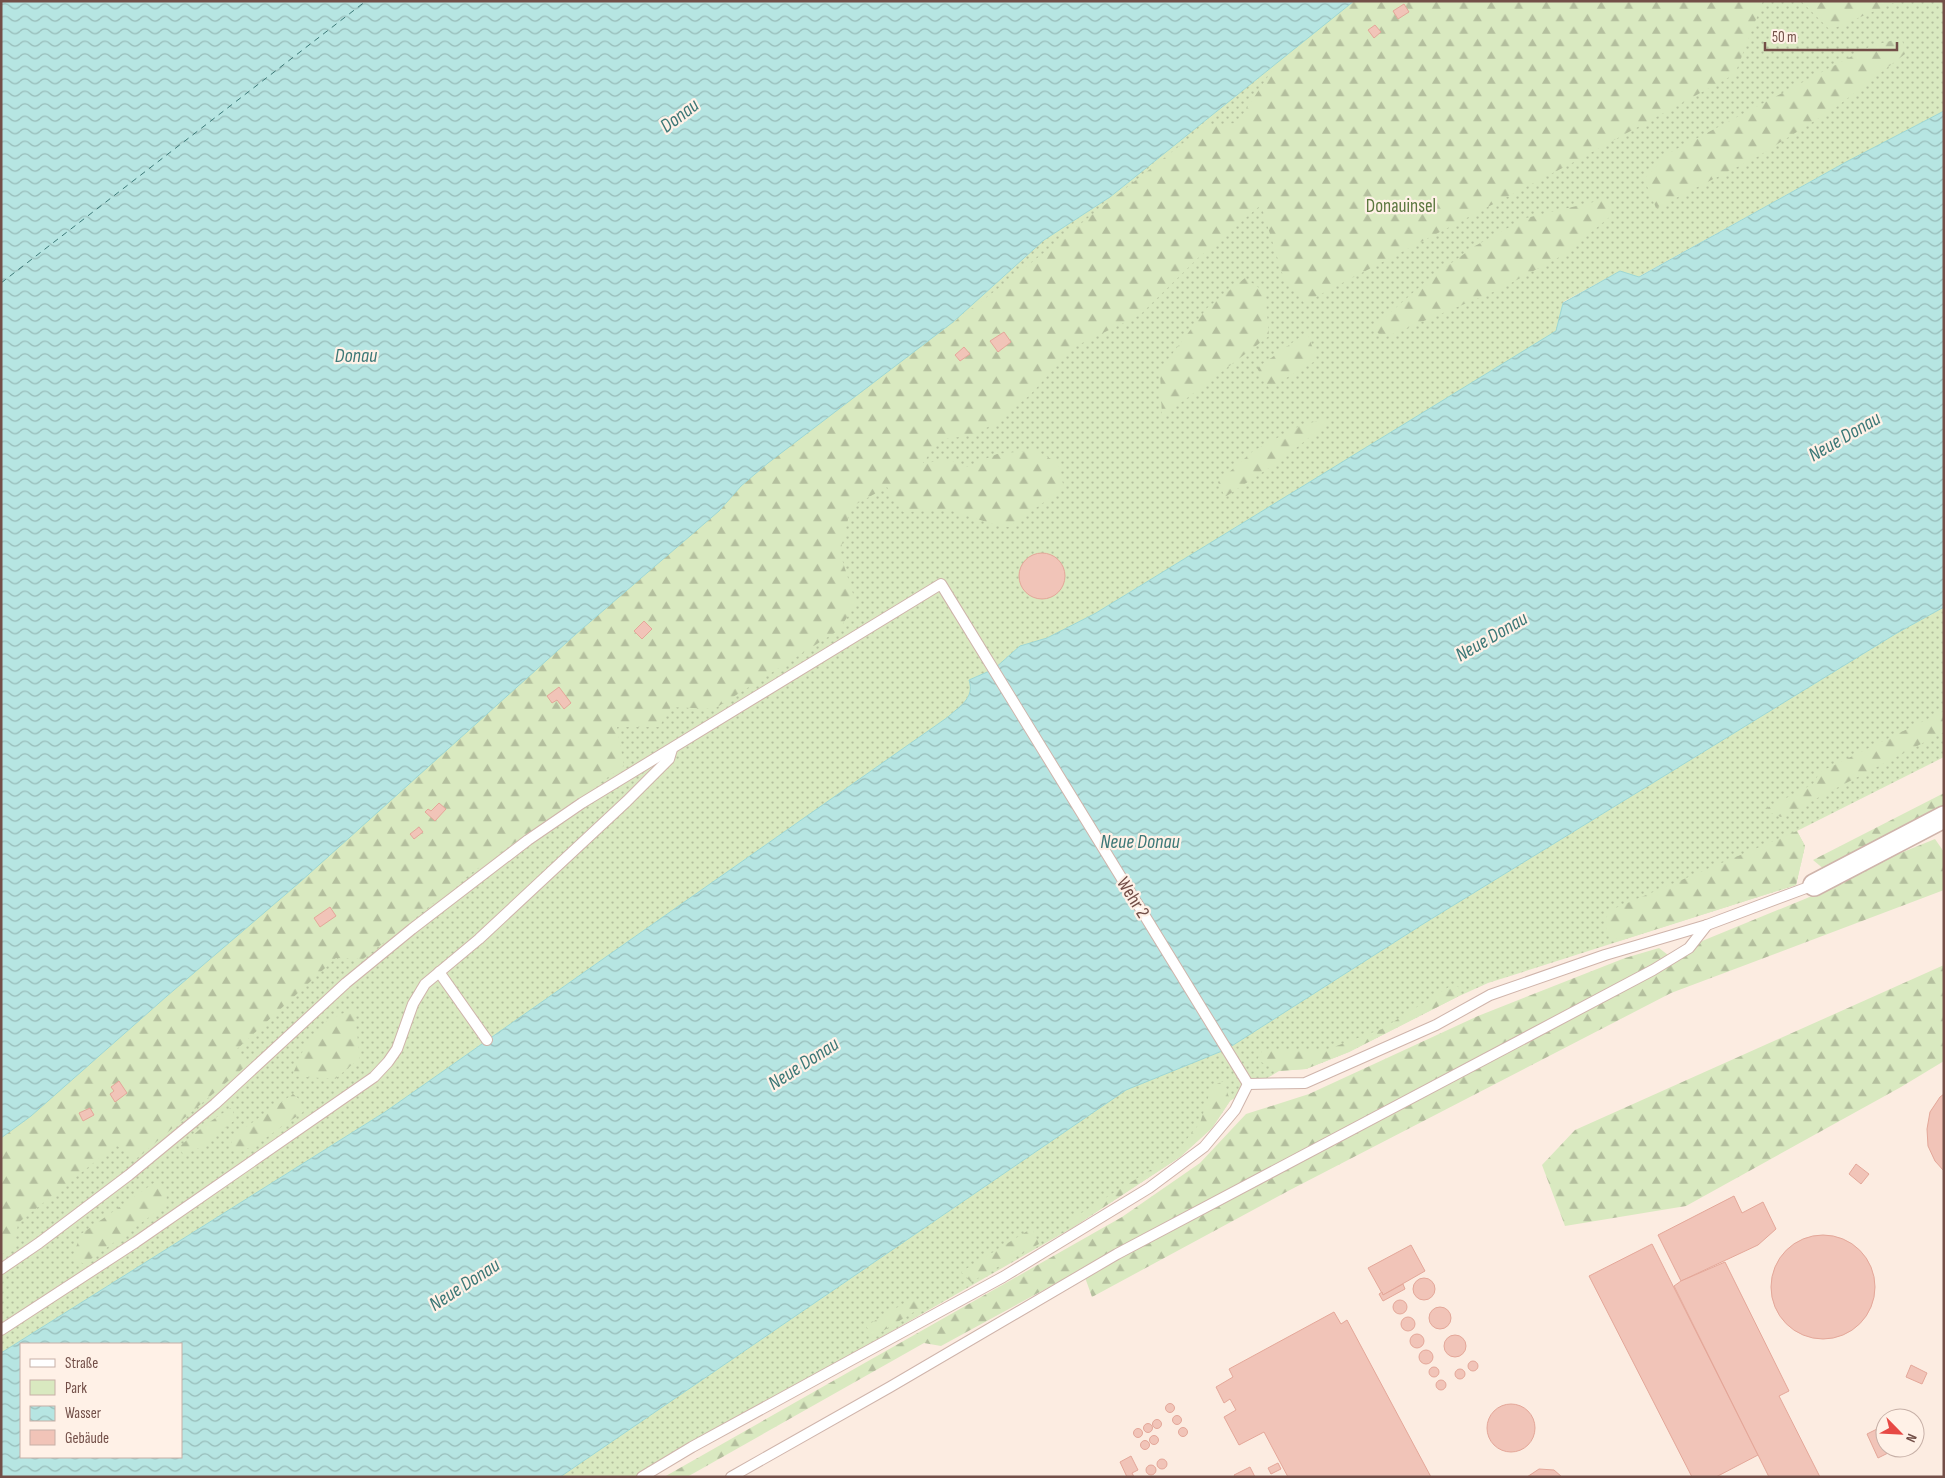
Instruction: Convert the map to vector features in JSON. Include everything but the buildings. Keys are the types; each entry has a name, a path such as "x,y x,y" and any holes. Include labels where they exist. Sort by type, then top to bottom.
{"street":[{"path":"1814,885 1944,817"}],"lane":[{"name":"Wehr 2","path":"672,748 941,584 1248,1084"},
{"path":"1,1330 136,1242 374,1077 397,1049 413,1004 425,984 479,939 627,801 669,759 672,748"},
{"path":"1,1268 39,1243 130,1176 223,1098 346,983 484,873 582,803 672,748"},
{"path":"642,1477 692,1447 1002,1277 1149,1188 1204,1147 1235,1110 1248,1084 1305,1083 1436,1025 1490,995 1605,955 1707,925 1814,885"},
{"path":"731,1477 1117,1254 1653,970 1689,948 1707,925"},
{"path":"439,972 487,1040"}],"green space":[{"path":"1335,1 1763,1 1735,74 1572,163 1304,303 1283,276 1261,205 1198,258 1140,315 1074,347 1030,395 994,424 972,435 939,440 923,463 951,460 964,468 997,454 1035,450 1058,463 1064,488 1009,527 999,526 949,510 903,512 887,487 851,507 840,553 856,603 839,630 714,709 671,707 659,727 617,727 624,766 470,874 363,959 336,958 236,1050 247,1065 136,1159 116,1145 18,1223 15,1245 1,1255 1,1138 31,1116 300,882 576,634 719,511 741,486 768,463 1008,281 1206,125 1237,123 1300,28"},
{"name":"Donauinsel","path":"1354,1 1944,1 1944,111 1846,162 1638,277 1620,271 1563,302 1557,331 1096,613 1047,638 1020,646 994,669 969,680 970,692 968,697 948,717 385,1112 1,1353 1,1138 31,1116 300,882 455,741 719,511 768,463 953,322 1044,240 1110,197"},
{"path":"1801,1 1898,1 1830,30"},
{"path":"1902,38 1905,54 1835,108 1757,157 1656,208 1644,179 1669,153 1871,46"},
{"path":"1606,199 1612,215 1565,254 1498,290 1383,338 1373,328 1425,282 1475,246 1526,218"},
{"path":"1245,278 1265,292 1269,336 1162,417 1160,370 1207,308"},
{"path":"1307,332 1317,360 1269,388 1257,368"},
{"path":"1335,417 1281,460 1225,497 1218,482 1253,451 1301,425"},
{"path":"1944,607 1944,757 1797,831 1805,846 1796,885 1488,983 1349,1052 1306,1069 1279,1071 1230,1101 1212,1128 1180,1157 1072,1228 637,1477 560,1477 1126,1090 1227,1049 1423,924 1897,633"},
{"path":"1944,711 1944,732 1781,817 1763,810 1813,784 1820,772"},
{"path":"1944,793 1944,809 1825,870 1813,860"},
{"path":"1797,831 1805,846 1796,885 1619,941 1607,931 1604,920 1613,909"},
{"path":"1935,839 1944,852 1944,890 1671,993 1290,1190 1092,1297 1082,1269 941,1346 924,1343 687,1477 664,1477 1122,1217 1200,1163 1246,1114 1309,1094 1478,1016 1625,958 1659,948 1668,955 1812,896 1871,865"},
{"path":"1944,965 1944,1061 1901,1087 1686,1206 1565,1226 1542,1165 1575,1130"},
{"path":"1452,985 1459,987 1457,997 1349,1052 1306,1069 1279,1071 1257,1060 1262,1051 1323,1051 1382,1029"},
{"path":"354,1008 360,1058 335,1079 292,1076 304,1048 327,1021"},
{"path":"1224,1081 1230,1101 1212,1128 1180,1157 1072,1228 1070,1220 1173,1156 1200,1123 1212,1086"},
{"path":"293,1094 300,1100 303,1112 257,1144 238,1153 230,1149 233,1136"},
{"path":"232,1107 235,1120 199,1148 183,1155 180,1146 205,1125"},
{"path":"158,1180 167,1190 166,1205 84,1264 72,1258 81,1234"},
{"path":"1032,1228 1039,1244 971,1282 961,1272"},
{"path":"913,1298 922,1307 873,1337 866,1326"}],"water":[{"name":"Donau","path":"1,1 1354,1 1110,197 1044,240 953,322 768,463 741,486 719,511 576,634 300,882 31,1116 1,1138"},
{"name":"Neue Donau","path":"1944,111 1944,607 1897,633 1423,924 1227,1049 1126,1090 560,1477 1,1477 1,1353 385,1112 948,717 968,697 970,692 969,680 994,669 1020,646 1047,638 1096,613 1556,331 1563,303 1620,271 1639,277 1846,162"}],"ferry route":[{"path":"1,283 366,1"}]}
